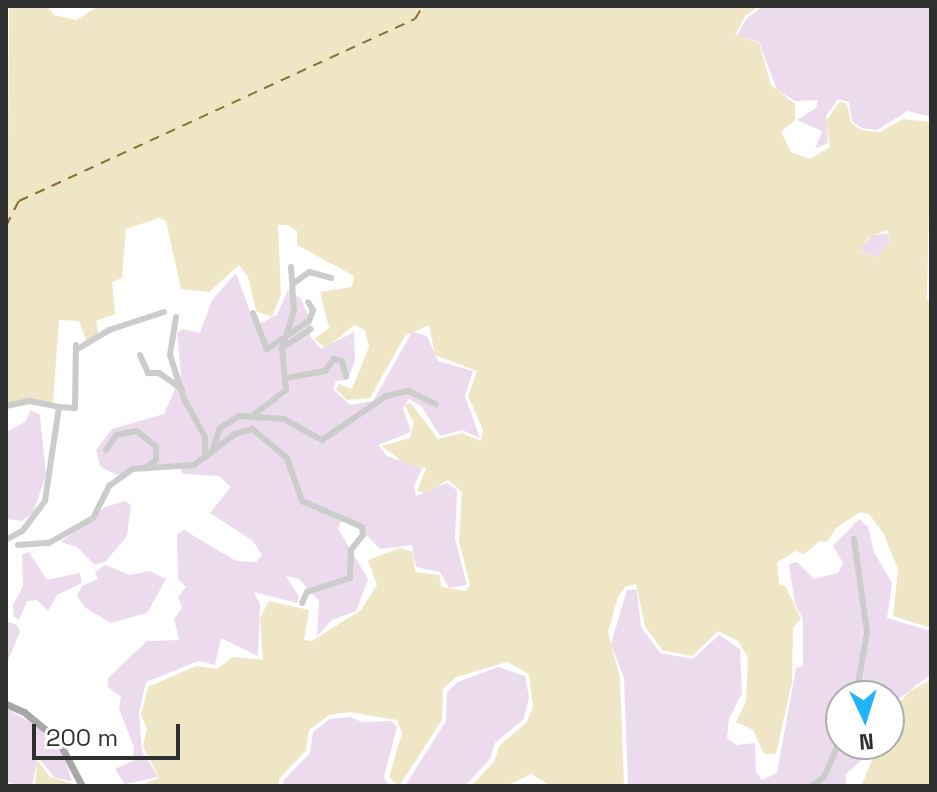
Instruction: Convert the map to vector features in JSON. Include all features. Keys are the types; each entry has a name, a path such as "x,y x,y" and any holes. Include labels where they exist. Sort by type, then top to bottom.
{"main road":[{"path":"6,704 24,712 58,740 82,786"}],"street":[{"path":"253,415 282,397 286,378 282,348 294,311 291,267"},
{"path":"292,287 309,272 331,278"},
{"path":"253,313 267,349 313,316 308,302"},
{"path":"6,406 29,401 75,408 76,347 109,330 164,312"},
{"path":"176,317 170,355 205,437 205,457"},
{"path":"282,348 311,329"},
{"path":"140,355 148,373 159,373 182,389"},
{"path":"286,378 325,371 334,359 342,361 346,376"},
{"path":"212,452 213,439 227,420 253,415 284,419 322,440 386,396 408,391 436,404"},
{"path":"6,540 22,531 45,501 59,407"},
{"path":"106,450 116,435 137,431 156,447 156,460 145,468"},
{"path":"18,545 49,543 71,526 81,525 101,508 109,486 132,469 194,465 235,434 256,431 287,458 302,501 362,527 363,535 351,550 350,578 307,592 302,603"},
{"path":"854,539 867,632 859,680"},
{"path":"812,786 824,777 831,760"}],"shaded area":[{"path":"9,6 47,6 54,15 76,20 99,6 759,6 745,16 735,35 759,43 771,85 795,104 795,120 781,132 791,152 810,159 830,147 826,121 840,101 847,104 851,123 861,130 880,132 903,119 931,122 927,297 931,310 931,628 893,616 898,570 884,534 869,514 860,512 836,528 827,542 820,541 804,554 796,551 777,562 779,584 786,587 801,619 793,628 792,682 776,754 764,754 753,730 736,722 746,701 748,658 738,641 718,631 692,656 662,650 645,626 636,584 625,587 618,597 608,632 620,678 624,786 551,786 531,774 507,786 471,786 494,762 499,746 527,722 533,707 529,674 507,662 456,677 443,689 442,720 399,786 389,777 402,733 397,720 350,712 329,715 309,730 306,750 279,779 279,786 139,786 159,778 143,746 147,729 141,715 148,687 196,666 217,669 233,657 263,660 260,618 269,601 309,610 304,640 312,641 361,610 377,585 368,560 400,548 413,552 415,572 439,575 442,587 466,591 470,585 459,541 462,492 448,480 427,493 417,491 426,468 406,464 381,446 410,438 414,423 405,406 410,402 438,439 462,433 481,441 483,430 468,396 477,371 435,355 429,325 405,336 370,398 347,400 336,389 339,384 352,389 369,347 365,330 354,325 326,348 314,339 329,328 320,292 352,287 354,276 297,245 297,231 288,225 278,225 281,294 272,317 256,311 248,277 239,265 209,292 181,289 166,221 159,218 126,229 122,278 112,282 115,314 96,321 99,336 87,342 79,321 59,320 53,402 6,403","holes":["887,230 890,241 879,257 860,252 868,238"]},
{"path":"763,6 931,6 931,117 908,111 877,130 861,128 852,121 849,102 838,99 826,116 828,143 815,149 822,131 797,120 816,108 818,100 795,101 777,90 759,42 737,36 746,19"},
{"path":"887,233 890,241 879,257 859,251 871,236"},
{"path":"236,273 252,317 259,324 277,315 288,290 301,299 311,322 310,336 321,349 354,332 355,361 347,380 336,381 333,389 350,405 373,401 412,332 427,336 438,361 473,371 465,396 480,438 462,430 440,436 422,407 409,399 403,408 411,432 378,445 387,456 422,468 414,486 416,496 447,483 457,490 455,539 467,585 449,588 440,572 416,567 412,545 380,549 356,524 341,521 338,529 368,579 356,611 332,620 317,636 319,601 299,579 286,576 299,597 297,603 254,592 260,604 258,656 221,638 215,665 198,661 146,682 139,713 142,751 158,777 125,784 115,769 133,761 134,747 119,709 121,697 108,687 108,678 147,641 179,640 174,619 182,608 178,597 186,587 178,579 177,534 184,530 236,561 256,562 262,555 253,541 210,513 231,487 219,476 183,474 175,463 116,475 100,466 96,450 112,429 164,414 181,375 177,334 182,329 200,333 212,300"},
{"path":"31,410 40,415 46,475 33,513 22,521 6,519 6,432 25,422"},
{"path":"125,501 131,505 127,536 106,561 95,565 77,547 61,542 105,507"},
{"path":"859,519 868,527 874,552 892,583 887,618 931,631 931,674 905,694 905,680 825,680 825,760 861,760 846,774 846,786 628,786 624,678 611,644 627,590 637,590 641,627 660,653 693,659 719,635 740,649 742,693 729,719 727,738 736,745 755,743 756,772 762,780 777,773 796,668 803,666 803,619 795,604 789,564 797,562 814,579 838,573 843,563 833,546"},
{"path":"29,552 47,580 80,573 82,583 57,595 48,611 37,600 27,601 19,620 14,617 13,605 23,586 22,555"},
{"path":"105,565 130,575 150,571 166,579 147,613 111,623 86,608 77,596 82,586 98,579 95,572"},
{"path":"6,621 17,625 20,632 6,665"},
{"path":"498,667 525,676 529,697 524,719 495,743 490,759 465,786 405,786 446,721 447,692 458,682"},
{"path":"931,679 931,786 861,786 872,760 905,760 905,696"},
{"path":"6,708 47,732 61,749 72,781 55,778 38,757 32,786 7,783"},
{"path":"350,717 362,722 391,721 397,727 384,777 389,786 284,786 283,781 310,753 313,732 330,719"},
{"path":"37,760 50,777 80,786 35,786"}],"ferry route":[{"path":"6,226 19,201 415,19 423,6"}]}
